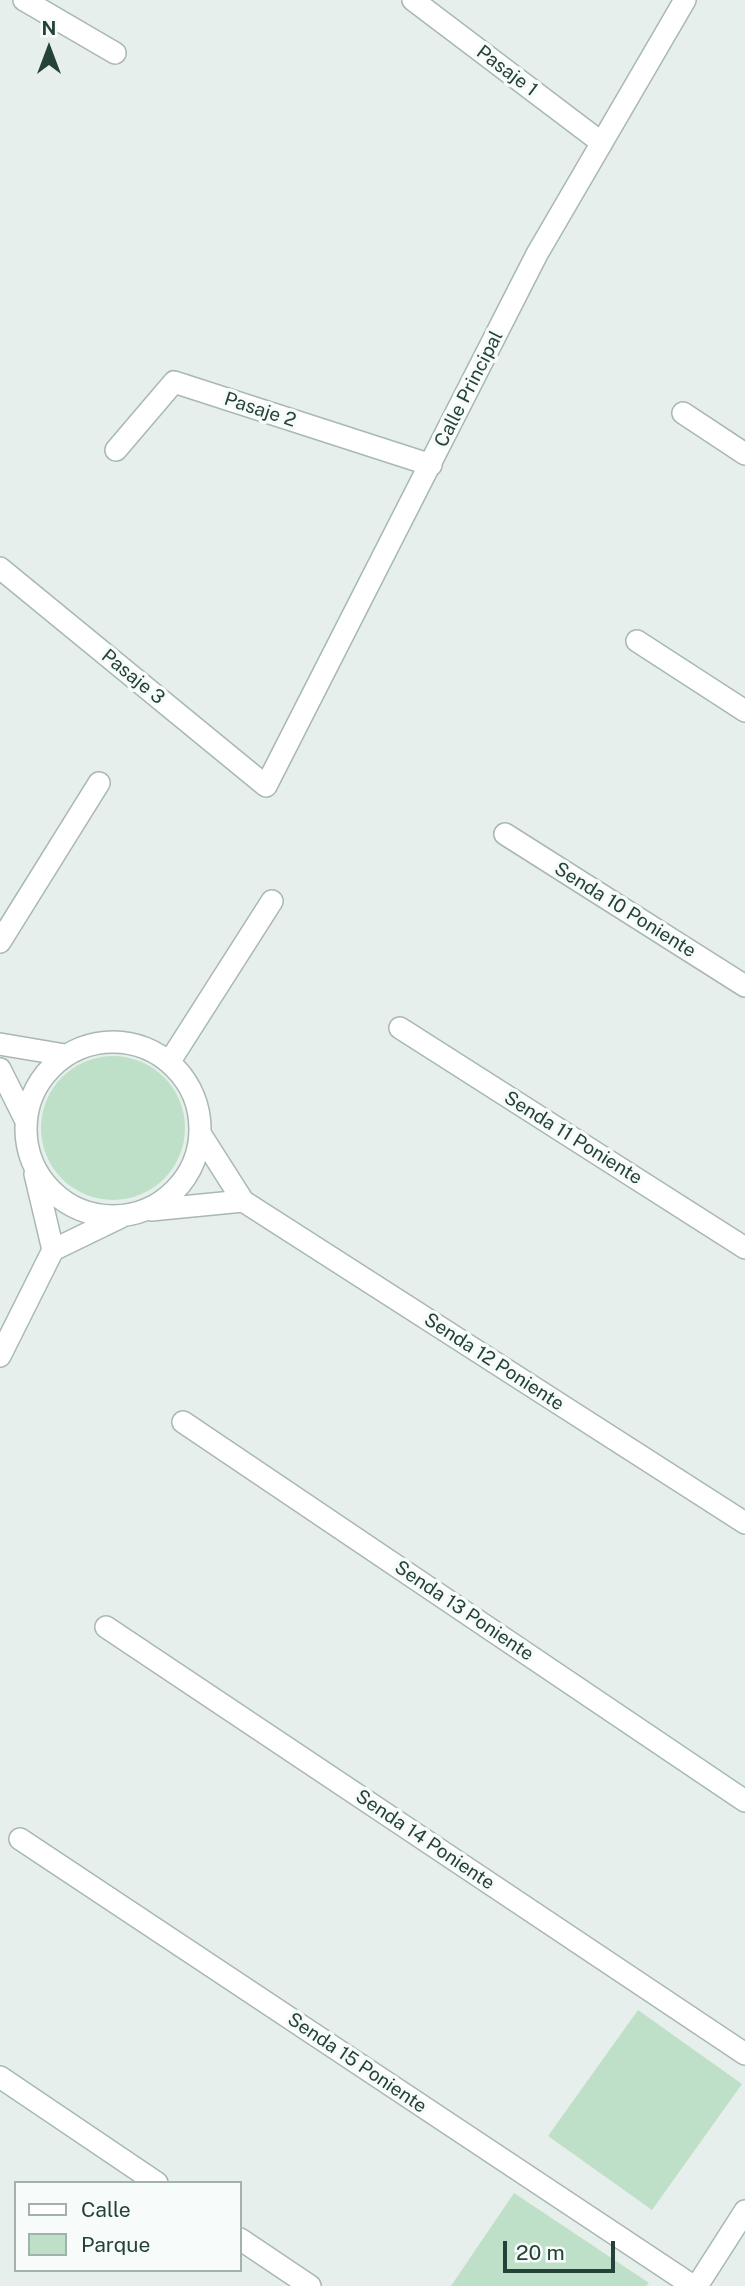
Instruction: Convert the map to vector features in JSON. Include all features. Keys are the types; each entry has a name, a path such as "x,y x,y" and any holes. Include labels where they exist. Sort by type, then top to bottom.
{"street":[{"path":"24,0 115,53"},
{"name":"Pasaje 1","path":"413,0 602,143"},
{"name":"Calle Principal","path":"266,786 537,254 685,0"},
{"name":"Pasaje 2","path":"116,450 174,382 431,466"},
{"path":"683,413 745,454"},
{"name":"Pasaje 3","path":"0,568 266,786"},
{"path":"636,641 745,711"},
{"path":"0,942 99,783"},
{"name":"Senda 10 Poniente","path":"505,834 745,986"},
{"path":"170,1061 272,901"},
{"name":"Senda 11 Poniente","path":"400,1028 745,1248"},
{"path":"53,1250 26,1140 26,1121 32,1095 46,1072 65,1055 91,1044 119,1041 146,1047 170,1061 188,1082 199,1108 201,1135 198,1155 189,1173 177,1189 162,1202 144,1211"},
{"path":"0,1044 65,1055"},
{"path":"0,1069 26,1121"},
{"name":"Senda 12 Poniente","path":"201,1135 243,1201 745,1523"},
{"path":"31,1159 42,1180 67,1202 99,1215 122,1216"},
{"path":"0,1356 53,1250 122,1216 144,1211 243,1201"},
{"name":"Senda 13 Poniente","path":"183,1422 745,1801"},
{"name":"Senda 14 Poniente","path":"106,1627 745,2054"},
{"name":"Senda 15 Poniente","path":"20,1839 695,2286"},
{"path":"0,2077 154,2181"},
{"path":"695,2286 745,2211"},
{"path":"242,2240 310,2286"}],"green space":[{"path":"113,1056 141,1062 164,1077 179,1100 185,1128 179,1156 164,1179 141,1194 113,1200 85,1194 62,1179 47,1156 41,1128 47,1100 62,1077 85,1062"},
{"path":"638,2010 742,2084 652,2210 548,2136"},
{"path":"514,2193 649,2283 646,2286 451,2286"}]}
